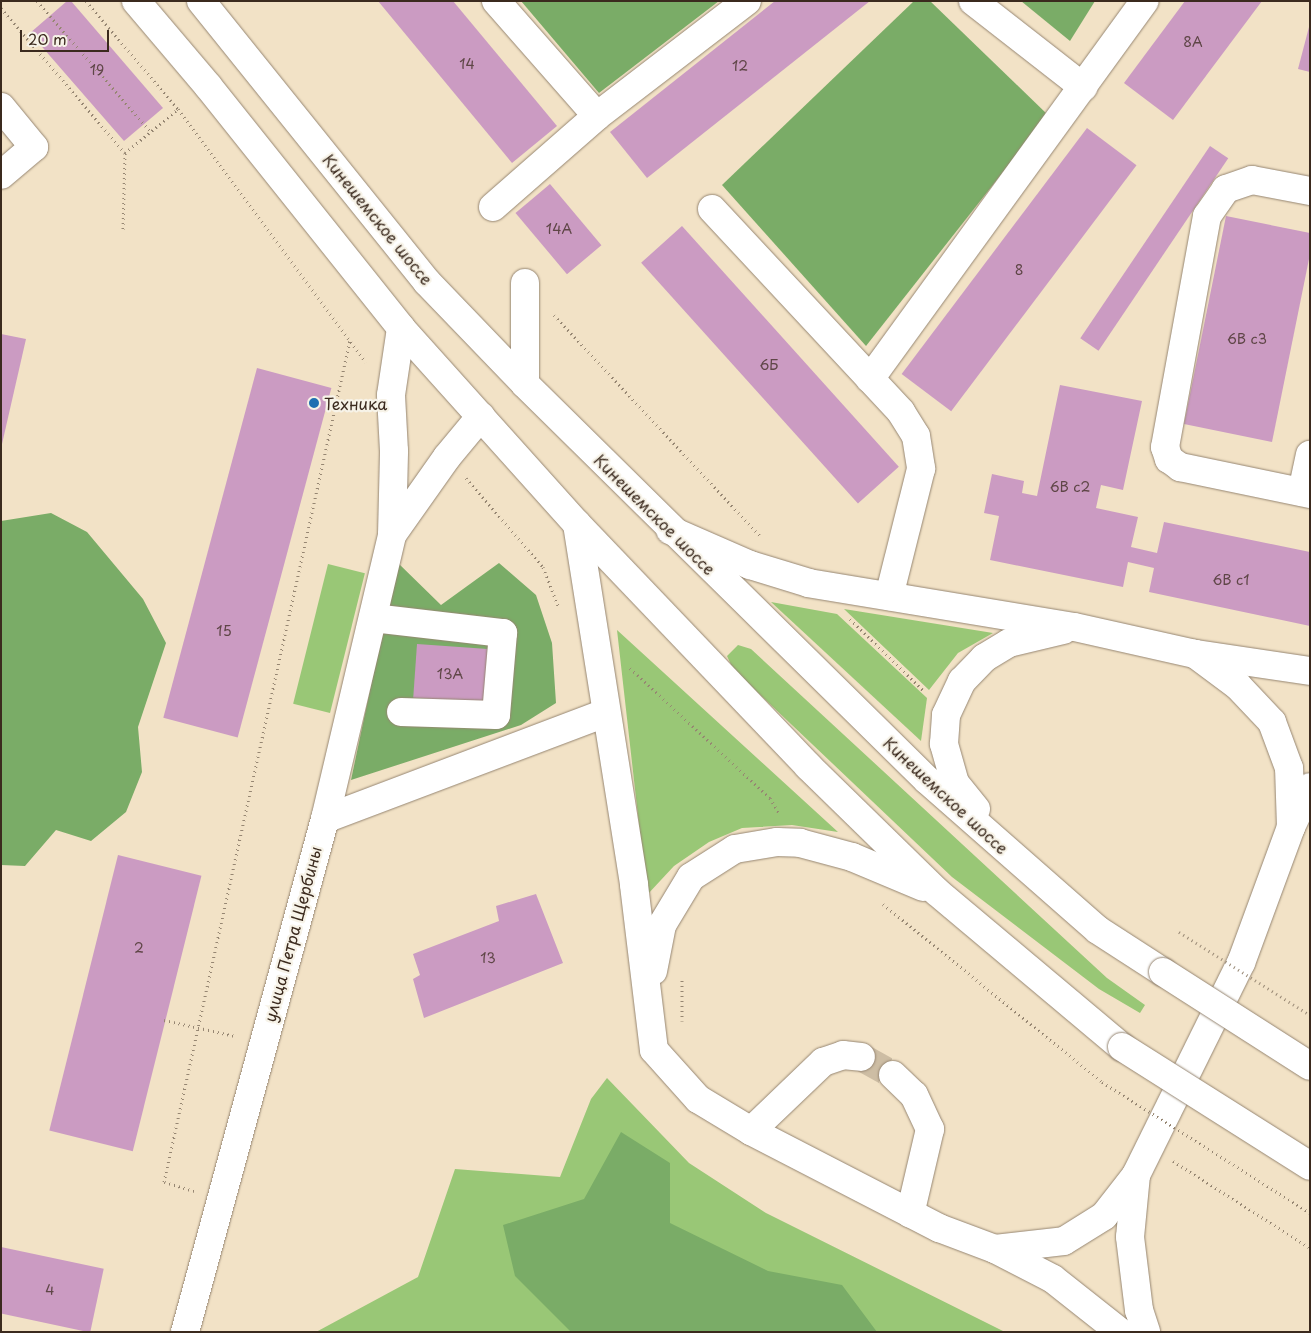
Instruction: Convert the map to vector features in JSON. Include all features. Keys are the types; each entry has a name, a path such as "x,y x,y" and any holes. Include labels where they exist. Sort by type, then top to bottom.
{"main road":[{"path":"136,1 208,86 401,328 577,524 808,766 937,892 1122,1047 1310,1166"},
{"name":"Кинешемское шоссе","path":"202,1 428,282 525,384 670,530 927,780 1021,865 1098,930 1310,1066"},
{"path":"496,1 597,116"},
{"path":"493,207 597,116 747,1"},
{"path":"973,1 1083,87"},
{"path":"870,379 1146,1"},
{"path":"1,107 34,147 1,175"},
{"path":"1310,192 1252,180 1226,189 1207,216 1165,447 1169,459 1180,467 1306,493 1310,455"},
{"path":"712,209 901,412 916,436 921,469 889,596"},
{"path":"525,283 525,384"},
{"name":"улица Петра Щербины","path":"185,1332 325,819 392,535 394,451 391,395 401,328"},
{"name":"улица Петра Щербины","path":"392,535 447,456 481,416"},
{"path":"577,524 649,994 654,1050 698,1099 751,1131 910,1214 995,1250 1053,1279 1120,1332"},
{"path":"670,530 750,566 809,583 1074,627 1194,654 1310,671"},
{"path":"373,618 503,633 496,715 400,712"},
{"path":"1021,865 955,783 944,744 946,715 962,682 984,658 1009,643 1074,627"},
{"path":"1194,654 1238,686 1272,722 1289,768 1291,827"},
{"path":"325,819 606,713"},
{"path":"995,1250 1064,1241 1104,1216 1136,1175 1241,963 1291,827 1310,787"},
{"path":"649,994 662,925 691,876 735,849 777,842 800,844 852,857 937,892"},
{"path":"751,1131 823,1062 843,1055 861,1057"},
{"path":"893,1075 914,1095 930,1130 910,1214"},
{"path":"1136,1175 1130,1237 1139,1310 1146,1332"}],"path":[{"path":"37,1 150,132"},
{"path":"86,1 178,109 391,395"},
{"path":"1,8 125,153 123,231"},
{"path":"125,153 178,109"},
{"path":"525,283 767,543"},
{"path":"221,1200 164,1182 350,340"},
{"path":"447,456 543,567 563,618"},
{"path":"845,615 927,694"},
{"path":"628,666 770,798 783,819"},
{"path":"876,898 1102,1082 1310,1213"},
{"path":"1179,932 1310,1015"},
{"path":"682,976 682,1026"},
{"path":"164,1020 263,1042"},
{"path":"1170,1159 1310,1248"}],"green space":[{"path":"521,1 719,1 599,93"},
{"path":"914,1 930,1 1048,115 866,346 722,185"},
{"path":"1021,1 1095,1 1070,41"},
{"path":"51,513 87,532 143,599 166,643 138,727 142,772 126,812 91,841 56,830 25,866 1,865 1,521"},
{"path":"397,562 441,605 499,563 536,595 552,643 556,703 521,725 351,780"},
{"path":"328,564 365,573 330,713 293,704"},
{"path":"771,602 837,614 927,698 921,741"},
{"path":"844,609 993,633 958,653 929,690"},
{"path":"617,630 838,832 792,825 742,828 709,842 674,866 647,895"},
{"path":"738,645 751,649 1107,978 1145,1005 1140,1013 1099,989 952,877 733,669 727,656"},
{"path":"607,1078 689,1163 766,1213 1005,1332 316,1332 418,1277 455,1169 560,1177 591,1099"},
{"path":"621,1132 670,1163 670,1223 768,1271 842,1285 877,1332 571,1332 515,1276 503,1225 584,1199"}],"building":[{"path":"67,1 71,1 163,108 124,141 30,33"},
{"path":"378,1 453,1 557,126 512,163"},
{"path":"775,1 870,1 647,178 610,132"},
{"path":"1185,1 1262,1 1173,120 1124,83"},
{"path":"1310,27 1310,72 1298,69"},
{"path":"1087,128 1137,165 951,411 902,374"},
{"path":"1210,146 1228,158 1099,351 1080,338"},
{"path":"550,184 601,245 567,274 516,213"},
{"path":"1226,216 1310,233 1310,254 1272,442 1184,424"},
{"path":"682,226 899,467 858,504 641,263"},
{"path":"1,334 26,339 2,444 1,444"},
{"path":"257,368 331,388 238,738 163,718"},
{"path":"1060,385 1142,401 1123,490 1101,485 1096,508 1138,517 1131,547 1157,553 1164,522 1310,552 1310,626 1149,592 1154,568 1128,562 1123,587 990,560 999,516 984,513 992,474 1024,481 1022,493 1037,496"},
{"path":"417,644 488,649 484,703 413,698"},
{"path":"118,855 201,876 133,1151 49,1131"},
{"path":"536,894 563,963 424,1018 413,979 420,975 413,954 499,921 496,906"},
{"path":"1,1247 104,1269 90,1332 1,1313"}],"tunnel":[{"path":"861,1057 893,1075"}],"place":[{"name":"Техника","path":"314,403"}]}
